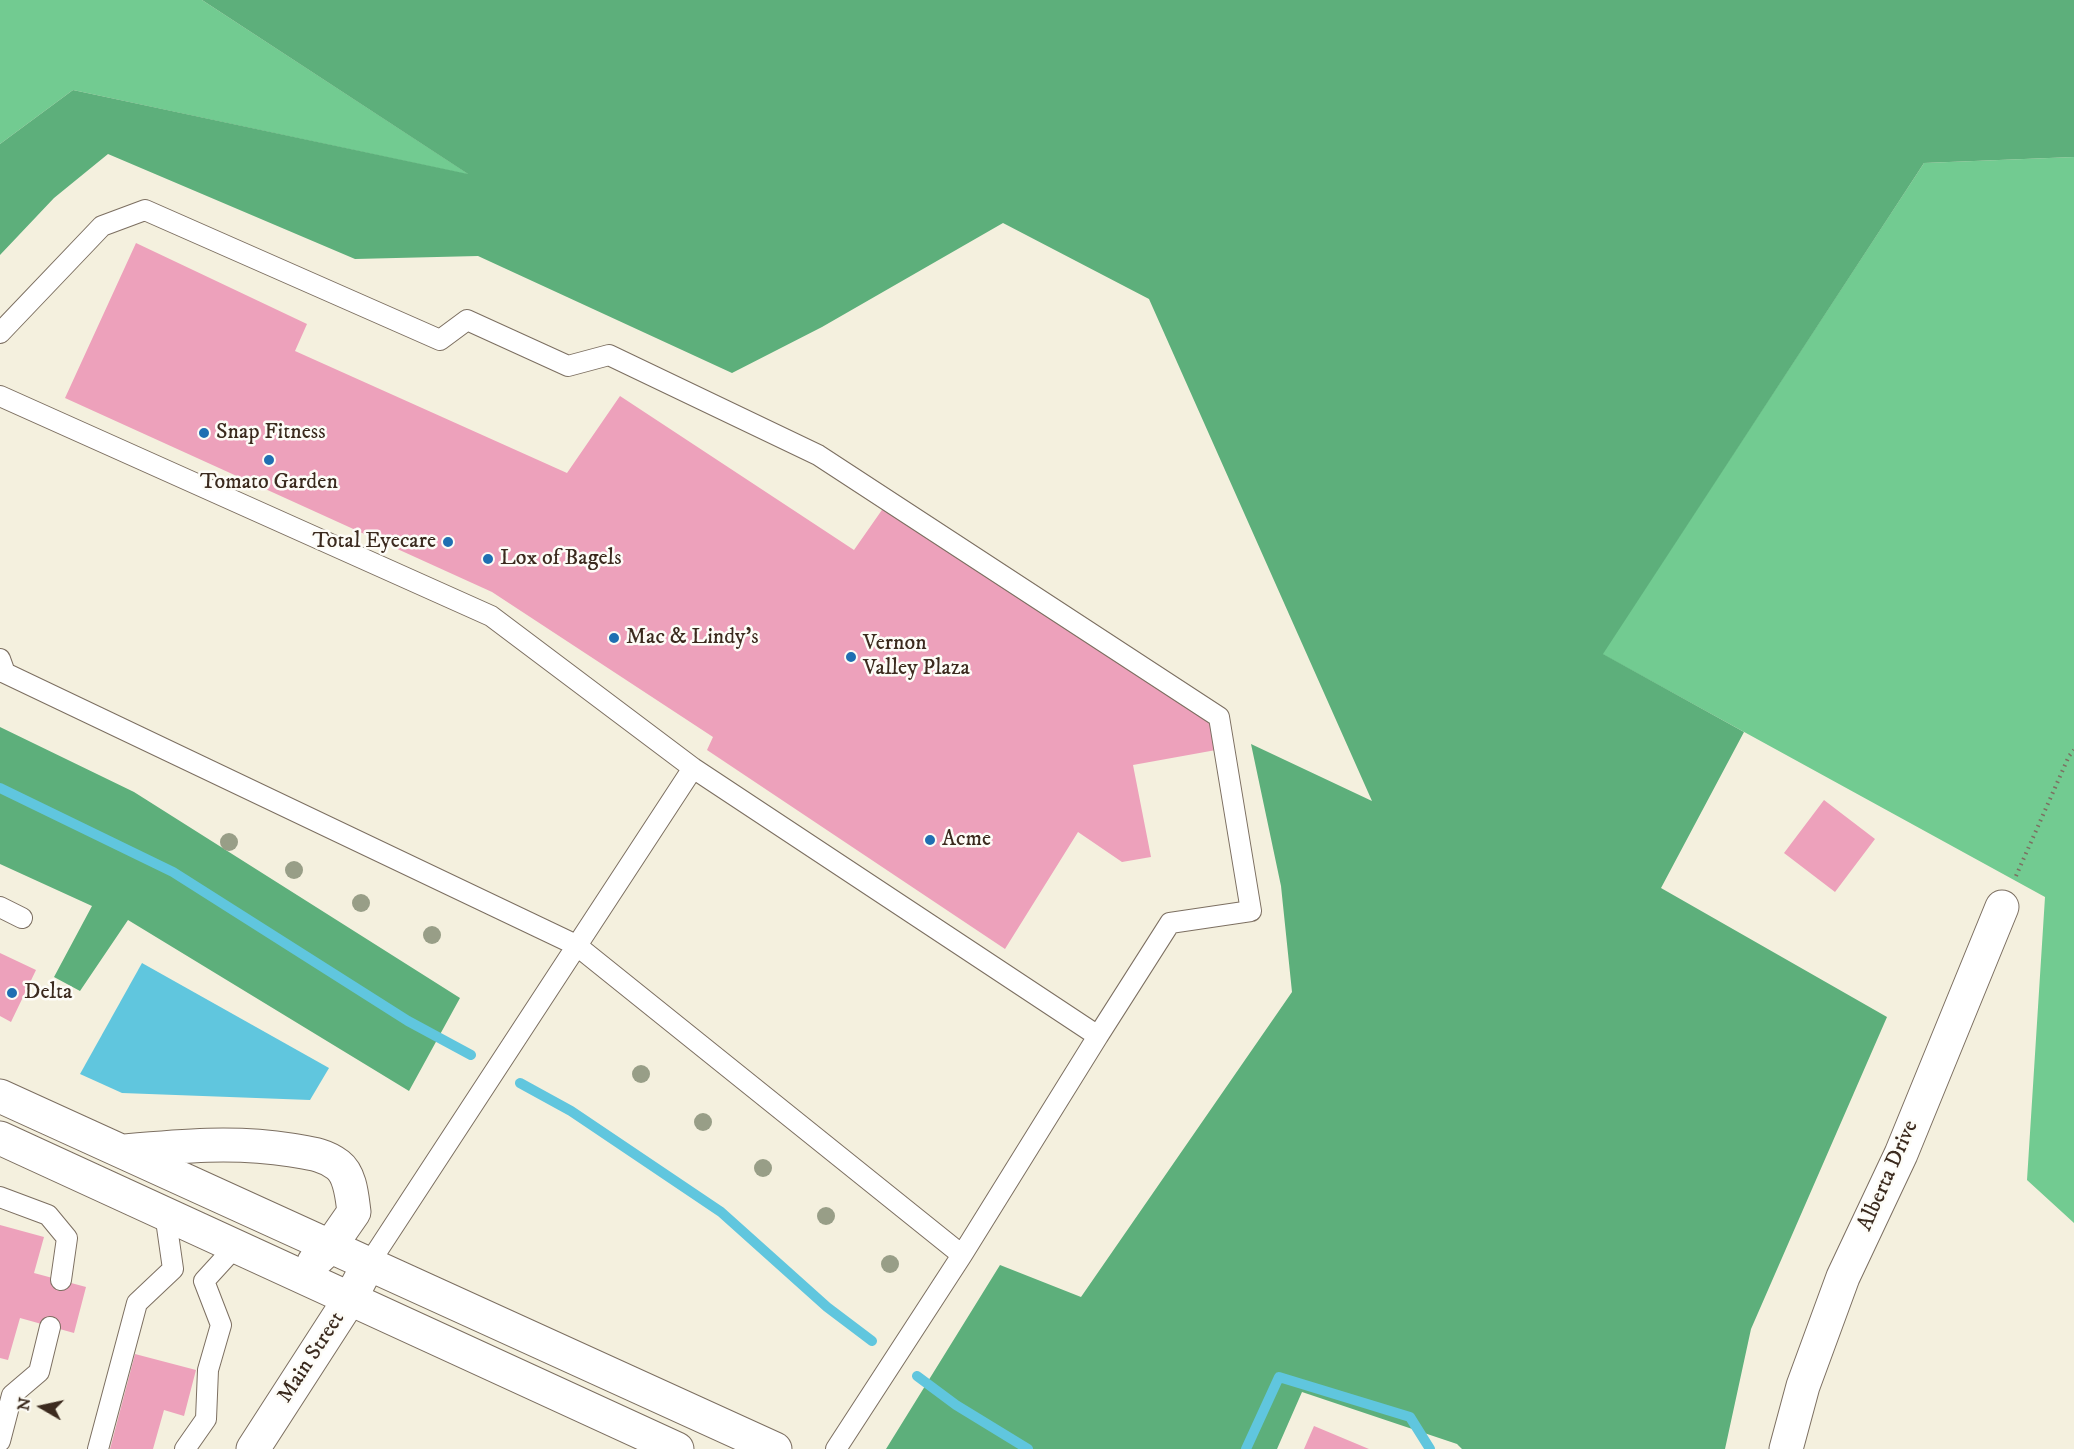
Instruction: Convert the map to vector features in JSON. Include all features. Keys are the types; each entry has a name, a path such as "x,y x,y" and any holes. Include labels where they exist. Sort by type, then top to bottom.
{"main road":[{"name":"Alberta Drive","path":"1786,1449 1803,1386 1843,1277 1901,1154 2002,907"},
{"path":"0,1096 329,1248 775,1449"},
{"path":"0,1138 677,1449"},
{"path":"123,1151 203,1144 269,1147 319,1155 340,1166 350,1187 354,1212 329,1248 299,1275"},
{"name":"Main Street","path":"253,1449 351,1298 368,1265"}],"lane":[{"path":"0,333 102,226 145,210 440,340 467,320 568,366 609,355 818,455 1219,717 1251,911 1170,923 962,1255 836,1449"},
{"path":"0,396 491,616 693,768 1098,1036"},
{"path":"0,659 5,673 576,945 962,1255"},
{"path":"368,1265 693,768"},
{"path":"0,907 22,918"},
{"path":"0,1197 48,1215 67,1238 61,1280"},
{"path":"98,1449 136,1302 173,1269 165,1213"},
{"path":"185,1449 206,1419 208,1370 221,1325 204,1281 236,1246"},
{"path":"0,1441 12,1395 39,1372 50,1327"}],"path":[{"path":"2002,907 2069,756 2074,750"}],"green space":[{"path":"0,0 202,0 470,175 73,90 0,144"},
{"path":"202,0 2074,0 2074,157 1924,163 1603,654 1744,732 1661,888 1887,1017 1751,1329 1725,1449 1462,1449 1457,1444 1302,1392 1277,1449 886,1449 1000,1265 1081,1297 1292,992 1281,886 1251,744 1372,801 1149,299 1003,223 822,327 732,373 478,256 355,259 108,154 54,198 0,255 0,144 73,90 468,174"},
{"path":"2074,157 2074,1223 2027,1180 2045,897 1602,654 1924,163"},
{"path":"0,727 134,792 460,998 409,1091 128,920 80,991 54,977 92,906 0,864"}],"water":[{"path":"142,963 329,1068 310,1100 122,1093 80,1074"}],"building":[{"name":"Vernon Valley Plaza","path":"136,243 307,324 295,351 567,473 620,396 854,550 884,507 1209,722 1216,750 1133,765 1151,857 1122,862 1078,832 1005,949 707,750 713,737 492,592 65,398"},
{"path":"1824,800 1875,839 1835,892 1784,853"},
{"name":"Delta","path":"0,953 36,970 11,1022 0,1016"},
{"path":"0,1225 44,1237 34,1273 86,1287 74,1333 20,1318 8,1360 0,1358"},
{"path":"135,1354 196,1370 184,1416 164,1410 153,1449 110,1449"},
{"path":"1314,1426 1369,1449 1304,1449"}],"waterway":[{"path":"0,788 173,872 408,1021 471,1055"},
{"path":"520,1083 571,1111 721,1212 827,1307 872,1341"},
{"path":"917,1376 956,1405 1028,1449"},
{"path":"1246,1449 1279,1377 1410,1417 1430,1449"}],"place":[{"name":"Snap Fitness","path":"204,433"},
{"name":"Tomato Garden","path":"269,460"},
{"name":"Total Eyecare","path":"448,542"},
{"name":"Lox of Bagels","path":"488,559"},
{"name":"Mac & Lindy's","path":"614,638"},
{"name":"Vernon Valley Plaza","path":"851,657"},
{"name":"Acme","path":"930,840"},
{"name":"Delta","path":"12,993"}]}
